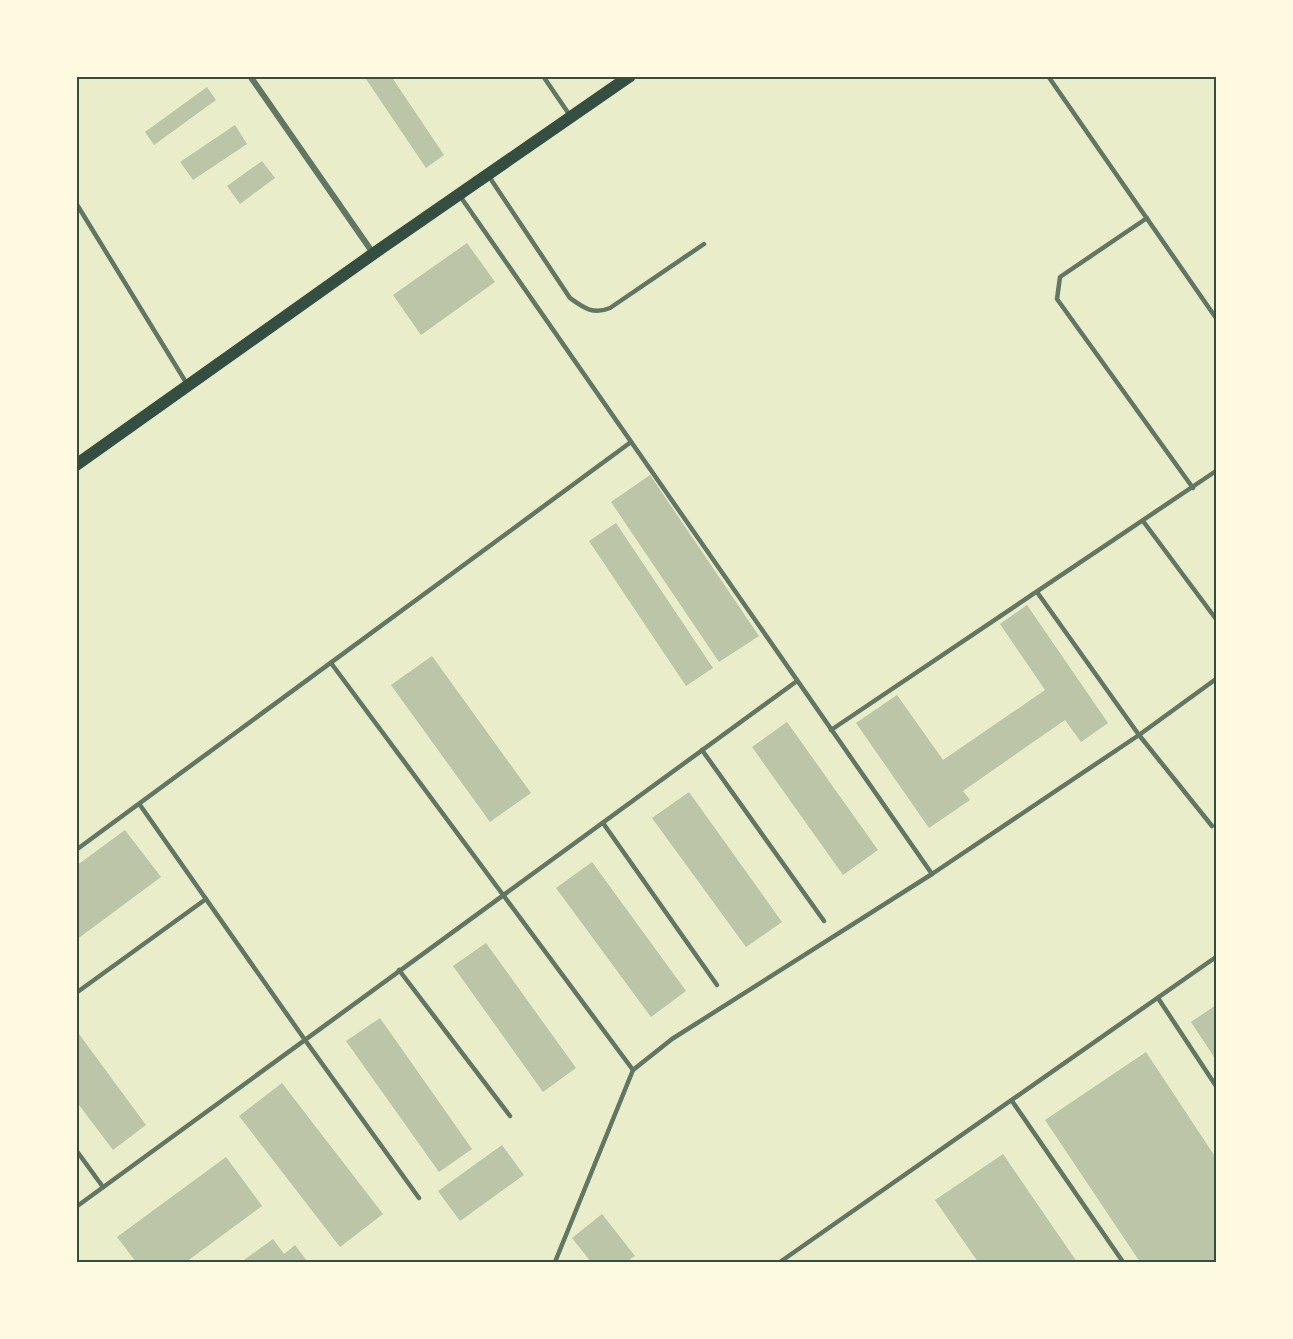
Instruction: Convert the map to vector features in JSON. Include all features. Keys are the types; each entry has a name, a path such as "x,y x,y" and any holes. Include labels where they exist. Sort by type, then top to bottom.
{"main road":[{"path":"76,465 373,254 460,196 630,76"}],"street":[{"path":"250,76 373,254"}],"lane":[{"path":"543,76 571,117"},
{"path":"1048,76 1216,318"},
{"path":"488,175 570,297 590,311 610,308 705,244"},
{"path":"460,196 932,874"},
{"path":"76,203 188,387"},
{"path":"1147,218 1060,277 1056,299 1192,488"},
{"path":"1210,308 1216,303"},
{"path":"76,850 631,442"},
{"path":"831,730 1216,471"},
{"path":"1143,521 1216,619"},
{"path":"1036,592 1139,735 1212,826"},
{"path":"331,663 633,1070"},
{"path":"555,1263 633,1070 672,1039 932,874 1139,735 1216,679"},
{"path":"76,1207 796,681"},
{"path":"702,750 824,921"},
{"path":"140,805 304,1040 419,1198"},
{"path":"603,823 717,985"},
{"path":"76,993 207,899"},
{"path":"780,1263 1216,957"},
{"path":"399,970 510,1116"},
{"path":"1158,998 1216,1086"},
{"path":"1012,1101 1123,1263"},
{"path":"76,1150 103,1188"}],"building":[{"path":"364,76 391,76 444,155 426,168"},
{"path":"207,87 216,100 154,145 145,132"},
{"path":"235,125 247,144 193,180 180,162"},
{"path":"262,161 275,178 240,204 227,186"},
{"path":"467,243 495,282 421,335 393,295"},
{"path":"650,475 759,636 719,662 611,502"},
{"path":"616,523 713,668 686,686 589,541"},
{"path":"1027,605 1108,723 1081,742 1065,720 963,791 970,800 929,828 856,723 897,695 943,760 1045,690 1000,624"},
{"path":"432,656 531,793 490,822 391,685"},
{"path":"787,722 878,850 843,875 752,747"},
{"path":"689,792 782,922 746,947 652,818"},
{"path":"125,830 161,877 76,940 76,866"},
{"path":"592,862 686,991 651,1017 556,888"},
{"path":"486,943 576,1068 543,1092 453,966"},
{"path":"1216,1005 1216,1060 1191,1022"},
{"path":"380,1018 472,1149 439,1172 346,1041"},
{"path":"76,1030 146,1125 113,1150 76,1101"},
{"path":"1146,1052 1216,1158 1216,1262 1140,1262 1045,1120"},
{"path":"282,1083 383,1214 340,1247 239,1116"},
{"path":"502,1145 524,1175 460,1221 438,1191"},
{"path":"1003,1154 1077,1262 978,1262 935,1200"},
{"path":"226,1157 262,1206 186,1262 136,1262 117,1237"},
{"path":"602,1214 635,1256 630,1259 633,1262 591,1262 572,1238"},
{"path":"273,1239 284,1254 295,1245 307,1261 241,1262"}]}
